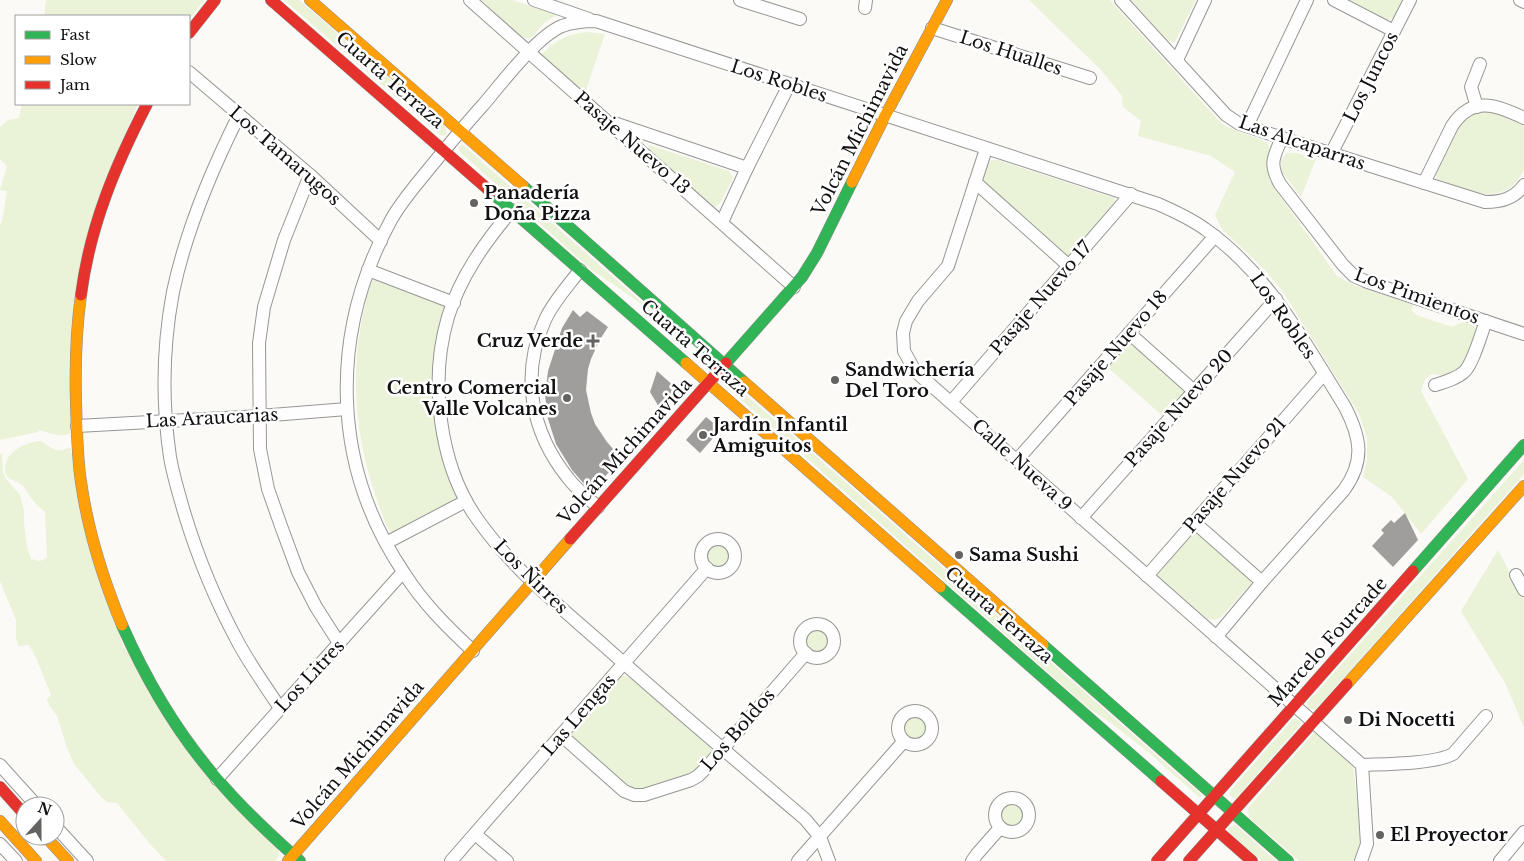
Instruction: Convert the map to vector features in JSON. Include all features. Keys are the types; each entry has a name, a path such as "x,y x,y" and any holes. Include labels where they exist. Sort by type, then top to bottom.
{"street":[{"path":"190,32 215,0"},
{"name":"Cuarta Terraza","path":"271,0 1252,861"},
{"name":"Cuarta Terraza","path":"310,0 1288,861"},
{"name":"Pasaje Nuevo 13","path":"470,0 794,287"},
{"path":"534,0 596,21"},
{"path":"740,0 800,20"},
{"name":"Volcán Michimavida","path":"294,859 532,582 794,287 810,266 885,116 947,0"},
{"name":"Las Alcaparras","path":"1121,0 1226,114 1238,123 1485,202 1513,197 1524,185"},
{"path":"1177,60 1205,0"},
{"path":"1246,126 1307,0"},
{"path":"1334,0 1394,31"},
{"name":"Los Juncos","path":"1332,154 1410,0"},
{"path":"1520,0 1524,2"},
{"name":"Los Robles","path":"473,651 431,609 403,572 376,523 362,485 353,452 346,409 346,381 350,341 356,309 368,270 392,219 411,190 529,53 548,35 562,26 583,21 596,21 986,149 1131,194 1178,213 1215,236 1238,256 1276,299 1324,374 1354,424 1358,449 1356,466 1350,482 1344,490 1216,637"},
{"name":"Los Hualles","path":"932,28 1090,78"},
{"path":"1477,107 1471,87 1480,64"},
{"name":"Los Tamarugos","path":"190,73 310,175 381,241"},
{"path":"722,222 789,85"},
{"path":"147,105 115,170 98,219 85,268 80,303 76,341 77,426 80,476 88,522 106,584 118,615 139,661 160,699 191,746 217,779 294,859"},
{"path":"1424,184 1457,118 1463,113 1477,107 1490,105 1497,106 1524,118"},
{"path":"239,115 218,156 201,200 187,240 174,291 167,336 165,365 166,420 170,458 180,499 212,589 240,644 280,708"},
{"path":"606,121 747,168"},
{"name":"Los Pimientos","path":"1282,138 1273,161 1275,175 1348,272 1365,281 1524,334"},
{"name":"Calle Nueva 9","path":"986,149 948,266 910,312 906,321 903,333 904,351 915,371 1362,765"},
{"path":"310,175 284,240 264,307 259,343 260,449 268,489 298,572 316,607 340,643"},
{"path":"975,182 1070,266"},
{"name":"Pasaje Nuevo 17","path":"951,402 1131,194"},
{"name":"Los Ñirres","path":"512,210 489,237 466,275 449,316 442,350 440,368 442,429 459,487 489,535 532,582 805,819 820,837 829,861"},
{"name":"Pasaje Nuevo 18","path":"1017,460 1215,236"},
{"path":"368,270 454,303"},
{"path":"580,270 558,298 545,319 531,369 532,398 537,422 548,450 568,479 598,507"},
{"name":"Pasaje Nuevo 20","path":"1081,518 1276,299"},
{"path":"1435,385 1464,373 1469,366 1486,321"},
{"path":"1129,333 1194,391"},
{"name":"Pasaje Nuevo 21","path":"1147,576 1324,374"},
{"name":"Las Araucarias","path":"77,426 346,409"},
{"name":"Marcelo Fourcade","path":"1189,861 1314,722 1400,606 1524,445"},
{"name":"Marcelo Fourcade","path":"1157,861 1295,705 1524,486"},
{"path":"386,543 466,501"},
{"path":"1194,522 1262,582"},
{"name":"Las Lengas","path":"451,861 706,568"},
{"name":"Los Litres","path":"217,779 403,572"},
{"path":"1516,575 1524,590"},
{"name":"Los Boldos","path":"561,735 624,791 639,796 695,778 723,749 806,653"},
{"path":"1362,861 1367,844 1362,765 1448,757 1453,754 1486,716"},
{"path":"798,861 904,740"},
{"path":"0,765 28,796"},
{"path":"0,787 15,803"},
{"path":"0,821 36,861"},
{"path":"972,861 1000,828"},
{"path":"1500,861 1524,832"},
{"path":"475,834 507,861"},
{"path":"65,837 87,861"},
{"path":"0,844 16,861"},
{"path":"54,846 68,861"}],"green space":[{"path":"46,0 204,0 190,19 190,15 44,15"},
{"path":"284,0 299,0 445,127 447,134 442,136 439,134"},
{"path":"481,0 512,0 555,14 556,16 545,22 531,38 528,38 520,35"},
{"path":"1029,0 1110,0 1221,123 1267,142 1269,147 1270,182 1337,276 1356,286 1413,304 1412,311 1416,315 1452,327 1464,322 1469,322 1475,326 1477,334 1466,363 1447,378 1433,374 1430,375 1425,380 1421,391 1468,479 1421,534 1392,497 1363,477 1367,460 1367,439 1359,414 1283,292 1265,270 1222,229 1215,215 1235,172 1211,156 1138,136 1141,121 1123,107 1122,96 1102,71"},
{"path":"1131,0 1196,0 1175,42 1168,41"},
{"path":"1348,0 1403,0 1393,18 1387,20"},
{"path":"587,32 605,34 584,96 540,56 561,39 573,34"},
{"path":"22,105 138,105 97,201 71,433 59,435 39,430 38,432 0,440 0,224 2,222 7,191 0,190 7,166 0,159 0,127 8,120 19,118"},
{"path":"1491,111 1524,123 1524,169 1516,182 1498,193 1477,193 1467,190 1437,179 1435,172 1458,125 1472,115"},
{"path":"462,144 711,363 651,311 593,271 461,153 459,147"},
{"path":"649,145 729,171 733,177 721,202 715,207 712,206 649,150"},
{"path":"1287,153 1297,153 1316,159 1301,197 1282,172 1281,160"},
{"path":"991,160 998,160 1114,198 1117,203 1068,260 982,182"},
{"path":"374,279 444,305 446,310 437,349 458,497 457,501 393,533 388,529 370,477 363,450 356,397 358,343 367,296"},
{"path":"1131,338 1188,390 1164,417 1106,366"},
{"path":"724,378 727,378 1202,795 1201,797 1147,751 1087,707 721,382"},
{"path":"40,441 57,450 70,447 123,646 278,849 279,856 275,861 166,861 117,803 107,802 102,798 74,764 57,716 49,705 47,699 51,695 37,660 29,645 18,646 16,620 0,581 0,454 2,453 3,472 6,479 20,495 24,511 27,547 31,559 40,561 47,558 45,512 20,483 7,476 5,467 10,455 15,450"},
{"path":"1524,460 1524,474 1315,710 1308,708 1307,703"},
{"path":"1196,530 1255,579 1220,618 1214,620 1208,619 1155,573 1191,531"},
{"path":"718,544 727,547 730,556 727,565 718,568 709,565 706,556 709,547"},
{"path":"1498,550 1524,600 1524,727 1505,683 1461,611"},
{"path":"817,630 825,633 828,641 825,649 817,652 809,649 806,641 809,633"},
{"path":"620,676 633,679 711,747 712,752 695,771 641,790 627,787 569,735"},
{"path":"915,717 923,720 926,728 923,736 915,739 907,736 904,728 907,720"},
{"path":"1295,718 1301,724 1236,798 1233,798 1229,794 1231,790"},
{"path":"1314,733 1321,733 1353,765 1361,834 1360,846 1355,861 1299,861 1249,817 1248,808"},
{"path":"1012,804 1020,807 1023,815 1020,823 1012,826 1004,823 1001,815 1004,807"},
{"path":"1235,824 1276,861 1262,861 1228,831"}],"building":[{"name":"Centro Comercial Valle Volcanes","path":"573,310 580,317 587,311 608,327 591,359 586,390 595,424 621,458 597,486 592,481 585,485 572,470 556,444 548,419 545,395 548,371 562,328"},
{"path":"657,371 676,388 659,407 650,392"},
{"name":"Jardín Infantil Amiguitos","path":"706,417 721,429 700,453 686,440"},
{"path":"1405,513 1418,540 1393,567 1372,546 1384,533 1381,530 1391,520 1394,523"}],"traffic: fast":[{"path":"726,363 802,277 817,253 852,182"},
{"path":"523,186 744,382"},
{"path":"491,192 686,363"},
{"path":"1413,571 1524,445"},
{"path":"940,587 1161,781"},
{"path":"122,625 143,669 167,711 210,771 244,808 300,861"},
{"path":"1043,645 1288,861"}],"traffic: slow":[{"path":"310,0 523,186"},
{"path":"852,182 947,0"},
{"path":"81,295 76,375 77,442 80,472 84,500 97,555 122,625"},
{"path":"686,363 940,587"},
{"path":"744,382 1043,645"},
{"path":"1347,684 1524,486"},
{"path":"288,861 570,539"},
{"path":"0,821 36,861"},
{"path":"54,846 68,861"}],"traffic: jam":[{"path":"190,32 215,0"},
{"path":"271,0 491,192"},
{"path":"81,295 91,245 105,197 124,150 146,105"},
{"path":"570,539 726,363"},
{"path":"1157,861 1413,571"},
{"path":"1189,861 1347,684"},
{"path":"1161,781 1252,861"},
{"path":"0,787 15,804"}],"place":[{"name":"Panadería Doña Pizza","path":"474,203"},
{"name":"Cruz Verde","path":"593,341"},
{"name":"Sandwichería Del Toro","path":"835,380"},
{"name":"Centro Comercial Valle Volcanes","path":"567,398"},
{"name":"Jardín Infantil Amiguitos","path":"703,435"},
{"name":"Sama Sushi","path":"959,555"},
{"name":"Di Nocetti","path":"1348,720"},
{"name":"El Proyector","path":"1380,835"}]}
